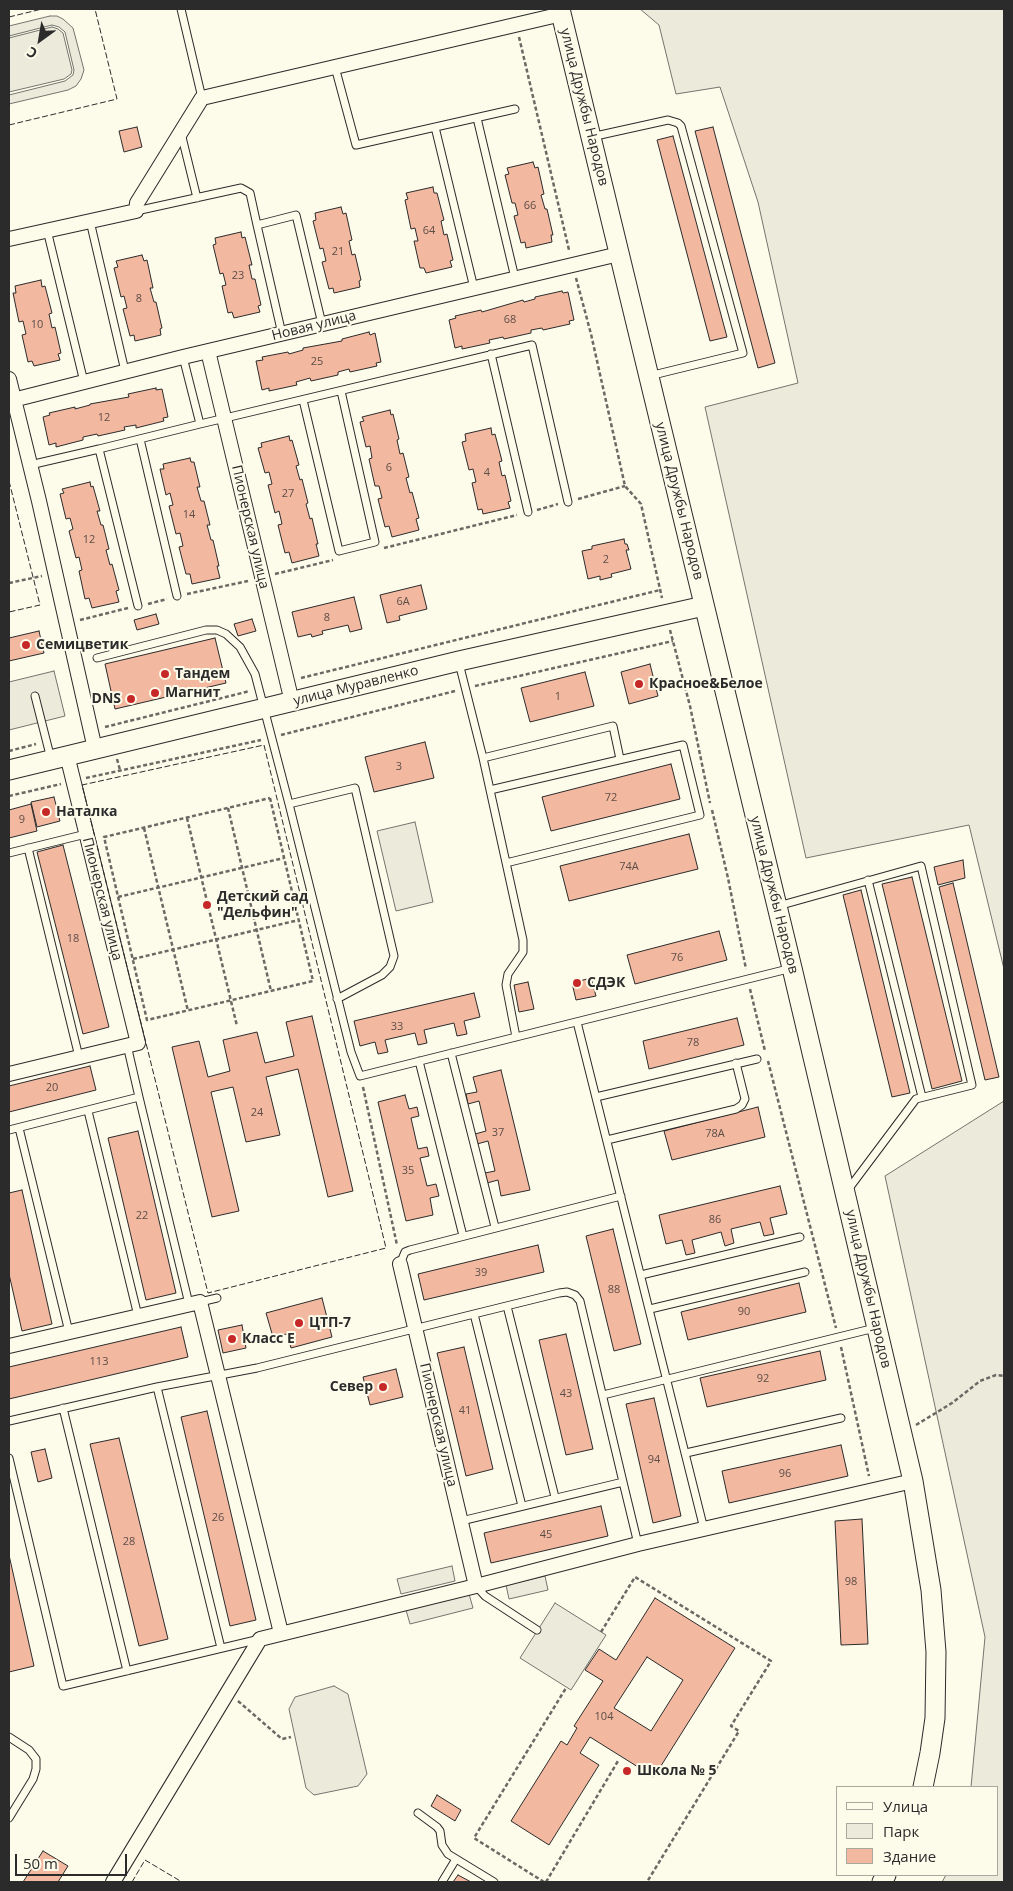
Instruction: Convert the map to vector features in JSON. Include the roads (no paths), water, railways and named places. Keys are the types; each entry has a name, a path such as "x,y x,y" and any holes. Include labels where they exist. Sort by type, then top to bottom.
{"street":[{"path":"9,239 136,211 137,202 202,98 516,24 561,11"},
{"name":"улица Дружбы Народов","path":"561,11 792,968 913,1481 931,1590 936,1652 934,1718 930,1753 923,1786"},
{"name":"Новая улица","path":"11,400 183,357 619,254"},
{"name":"Пионерская улица","path":"208,351 292,702"},
{"path":"9,379 11,400 30,465 93,740"},
{"name":"улица Муравленко","path":"9,770 93,740 265,709 704,606"},
{"name":"Пионерская улица","path":"55,752 74,781 138,1042 115,1048"},
{"path":"9,1071 115,1048"},
{"name":"Пионерская улица","path":"400,1264 476,1586"},
{"path":"9,1346 195,1303 218,1374 281,1633"},
{"path":"112,1882 260,1639 638,1544 913,1481"}],"lane":[{"path":"181,9 202,98"},
{"path":"335,67 356,145 515,109"},
{"path":"476,118 515,278"},
{"path":"591,137 668,120 681,126 743,353 648,376"},
{"path":"435,127 474,288"},
{"path":"181,132 197,198"},
{"path":"136,211 241,188 250,193 282,334"},
{"path":"258,225 296,215 322,324"},
{"path":"90,221 125,371"},
{"path":"47,230 84,382"},
{"path":"30,465 532,345 568,502"},
{"path":"492,354 528,512"},
{"path":"183,357 200,424"},
{"path":"303,400 338,550 375,542 341,391"},
{"path":"140,439 177,596"},
{"path":"99,449 138,606"},
{"path":"97,658 206,630 217,630 232,639 240,647 255,674 265,709 337,999 351,1052 360,1076 792,968"},
{"path":"459,662 483,758 523,946 523,952 508,974 506,985 516,1037"},
{"path":"35,696 55,752"},
{"path":"483,758 613,726 620,759"},
{"path":"490,790 683,745 700,815 506,863"},
{"path":"289,804 355,788 394,956 390,967 382,975 337,999"},
{"path":"9,853 86,834"},
{"path":"28,848 79,1057"},
{"path":"776,906 921,866 972,1085 916,1099 845,1194"},
{"path":"868,880 922,1097"},
{"path":"577,1022 704,1529"},
{"path":"115,1048 127,1045 139,1097 195,1303 217,1298"},
{"path":"452,1053 495,1228"},
{"path":"596,1097 756,1059"},
{"path":"419,1061 463,1236"},
{"path":"607,1140 736,1109 742,1105 745,1099 736,1063"},
{"path":"9,1130 139,1097"},
{"path":"88,1111 138,1316"},
{"path":"19,1128 69,1332"},
{"path":"400,1264 405,1252 621,1196"},
{"path":"641,1275 800,1238"},
{"path":"650,1309 805,1272"},
{"path":"9,1421 157,1387 257,1368 567,1292 575,1295 580,1301 638,1544"},
{"path":"507,1306 555,1498"},
{"path":"474,1314 522,1506"},
{"path":"603,1395 877,1328"},
{"path":"157,1387 221,1648"},
{"path":"63,1408 127,1671"},
{"path":"686,1453 841,1418"},
{"path":"9,1458 63,1686 260,1639"},
{"path":"462,1521 623,1482"},
{"path":"476,1586 485,1596 537,1630"},
{"path":"9,1738 29,1750 36,1760 36,1769 33,1779 9,1818"},
{"path":"418,1813 440,1831 442,1844 448,1854 494,1882"},
{"path":"442,1882 456,1859"}],"place":[{"name":"Семицветик","path":"26,645"},
{"name":"Тандем","path":"165,674"},
{"name":"Красное&Белое","path":"639,684"},
{"name":"Магнит","path":"155,693"},
{"name":"DNS","path":"131,699"},
{"name":"Наталка","path":"46,812"},
{"name":"Детский сад \"Дельфин\"","path":"207,905"},
{"name":"СДЭК","path":"577,983"},
{"name":"ЦТП-7","path":"299,1323"},
{"name":"Класс Е","path":"232,1339"},
{"name":"Север","path":"383,1387"},
{"name":"Школа № 5","path":"627,1771"}]}
